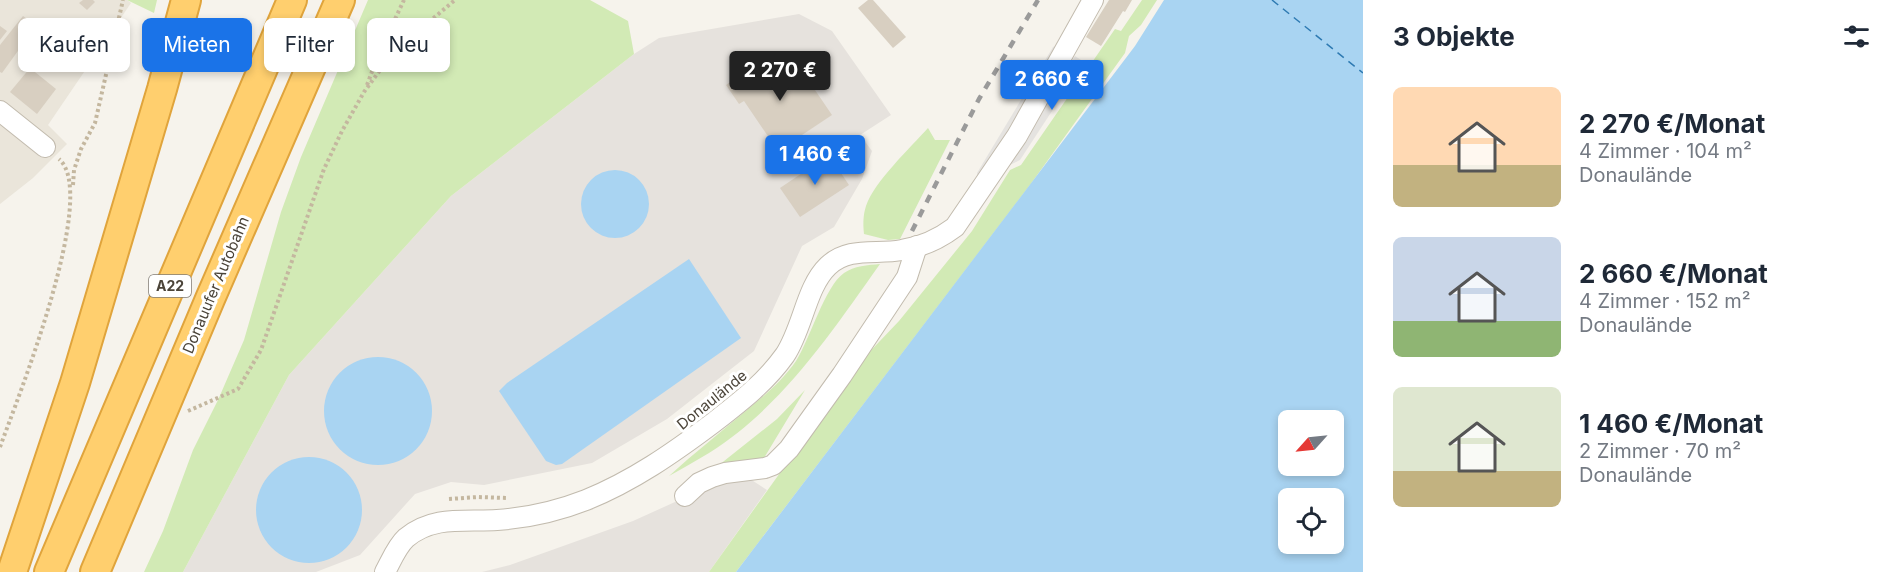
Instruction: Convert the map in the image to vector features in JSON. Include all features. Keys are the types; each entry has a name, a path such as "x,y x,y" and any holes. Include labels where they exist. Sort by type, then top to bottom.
{"highway":[{"path":"12,572 75,383 186,0"},
{"name":"A22","path":"49,572 292,0"},
{"name":"Donauufer Autobahn","path":"95,572 340,0"}],"street":[{"name":"Donaulände","path":"384,572 404,540 416,530 454,519 498,520 557,511 604,492 645,471 679,448 766,379 794,340 815,284 828,266 839,258 856,252 901,251 942,237 955,227 1017,135 1093,0"},
{"path":"0,111 45,147"},
{"path":"685,496 699,483 725,472 765,468 773,465 789,449 897,293 907,277 917,246"}],"path":[{"path":"0,447 20,393 58,273 70,215 74,170 81,149 95,123 123,0"},
{"path":"364,92 404,0"},
{"path":"157,424 238,389 261,350 324,169 342,131 364,92 386,62 455,0"},
{"path":"45,147 63,162 70,179 72,195"},
{"path":"447,500 478,497 514,498"}],"shaded area":[{"path":"0,0 127,0 131,3 121,18 18,18 18,72 84,72 48,125 67,144 33,178 0,204"},
{"path":"799,14 832,31 891,115 860,135 872,151 862,179 834,227 802,246 754,351 667,419 592,463 484,485 451,482 415,494 360,555 316,572 183,572 289,375 451,196 634,54 659,38"},
{"path":"1061,44 978,180 977,173 1053,47"},
{"path":"1075,56 1084,62 1020,160 1008,166"},
{"path":"728,478 750,479 767,490 709,572 482,572 510,565 633,521"}],"green space":[{"path":"127,0 157,0 154,13"},
{"path":"368,0 590,0 628,21 634,54 451,196 289,375 183,572 144,572 163,531 193,450 244,340 281,212 301,157 337,72 355,72 355,30"},
{"path":"1142,0 1157,0 1141,25 1129,36 1125,53 1030,185 736,572 709,572 858,364 899,321 972,231 1010,170 1021,165 1115,29 1121,31"},
{"path":"928,128 935,140 950,140 900,239 888,240 864,234 864,213 870,197 894,165"},
{"path":"880,264 804,367 760,414 709,453 669,476 785,375 796,361 830,289 837,280 852,269"},
{"path":"805,390 764,458 747,465 714,469 777,419"}],"water":[{"path":"1164,0 1363,0 1363,572 736,572 1135,46"},
{"path":"615,170 628,173 639,180 646,191 649,204 646,217 639,228 628,235 615,238 602,235 591,228 584,217 581,204 584,191 591,180 602,173"},
{"path":"689,259 741,338 562,464 556,465 546,461 499,391 507,383"},
{"path":"378,357 399,361 417,372 428,390 432,411 428,432 417,450 399,461 378,465 357,461 339,450 328,432 324,411 328,390 339,372 357,361"},
{"path":"309,457 329,461 347,472 358,490 362,510 358,530 347,548 329,559 309,563 289,559 271,548 260,530 256,510 260,490 271,472 289,461"}],"building":[{"path":"83,0 95,2 87,10 79,3"},
{"path":"868,0 873,0 906,37 893,48 858,8"},
{"path":"1109,0 1132,0 1101,46 1086,37"},
{"path":"18,22 18,51 2,73 0,72 0,45"},
{"path":"0,26 7,31 0,40"},
{"path":"766,58 779,77 798,65 832,115 778,151 744,101 739,104 726,85"},
{"path":"27,72 35,72 56,89 37,114 10,92"},
{"path":"829,155 849,185 800,217 780,188"}],"ferry route":[{"path":"1272,0 1363,73"}],"railway":[{"path":"912,231 979,99 1038,0"}]}
